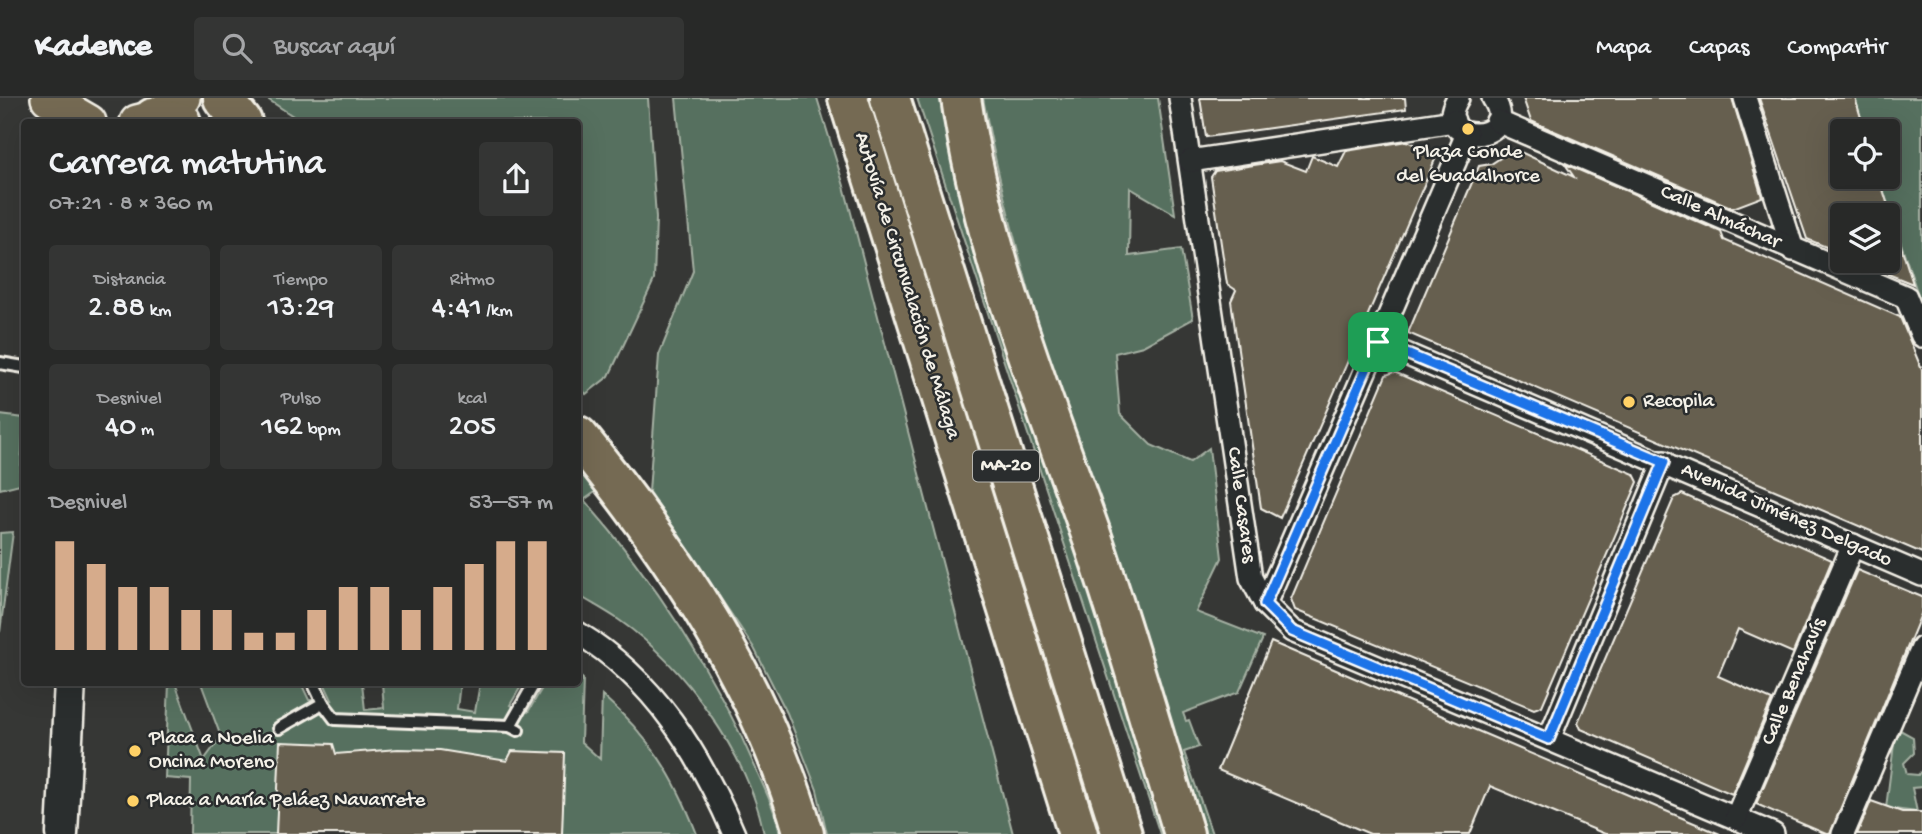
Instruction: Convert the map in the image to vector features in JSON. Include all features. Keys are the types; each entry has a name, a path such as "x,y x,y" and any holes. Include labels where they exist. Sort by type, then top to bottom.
{"highway":[{"path":"223,98 240,119"},
{"name":"Autovía de Circunvalación de Málaga","path":"848,98 1078,834"},
{"name":"Autovía de Circunvalación de Málaga","path":"890,98 1122,834"},
{"path":"961,98 971,162 1006,293 1095,547 1184,834"},
{"path":"581,440 654,536 735,665 777,752 804,834"},
{"path":"983,535 986,606 1052,834"},
{"path":"1075,687 1114,750 1141,834"}],"main road":[{"path":"48,98 84,119"}],"street":[{"name":"Calle Casares","path":"1180,98 1251,578 1265,604 1292,631 1773,834"},
{"path":"1265,604 1378,342 1460,127 1453,106 1458,98"},
{"path":"1190,161 1460,127 1488,132 1497,121 1498,107 1493,98"},
{"path":"1745,98 1793,250"},
{"name":"Calle Almáchar","path":"1497,121 1906,297 1922,336"},
{"name":"Avenida Jiménez Delgado","path":"1378,342 1664,462 1922,575"},
{"path":"1549,739 1664,462"},
{"name":"Calle Benahavís","path":"1736,818 1853,545"},
{"path":"581,635 649,690 692,747 734,834"},
{"path":"1843,834 1922,648"},
{"path":"62,834 70,686"}],"lane":[{"path":"0,363 21,366"},
{"path":"315,686 335,719 514,728 533,686"},
{"path":"279,728 323,703"}],"green space":[{"path":"266,98 648,98 656,218 654,280 609,376 586,394 581,388 581,119 298,119"},
{"path":"676,98 817,98 844,186 1013,834 827,834 817,790 787,713 754,648 649,492 659,355 693,271"},
{"path":"917,98 948,98 1168,834 1160,834"},
{"path":"983,98 1158,98 1175,214 1130,188 1129,256 1181,249 1193,319 1143,346 1115,353 1120,414 1151,445 1190,462 1209,448 1222,558 1196,612 1263,638 1239,692 1183,713 1186,721 1189,720 1199,747 1184,752 1212,834 1204,834 1148,677 1034,309 1006,204"},
{"path":"1855,98 1922,98 1922,307 1900,240 1900,203 1888,203 1883,189 1900,189 1900,119 1861,119"},
{"path":"0,415 21,418 20,484 0,489"},
{"path":"581,467 598,490 584,500 658,594 722,697 766,793 780,834 764,834 756,804 729,744 689,687 667,661 619,620 581,597"},
{"path":"13,532 0,632 0,533"},
{"path":"581,677 583,679 581,742 600,759 602,695 634,726 659,758 679,793 697,834 190,834 191,780 165,778 169,686 176,686 204,760 221,737 202,686 302,686 309,700 332,700 325,686 362,686 365,710 384,708 382,686 460,686 457,709 475,712 479,686 521,686 510,705 528,712 543,686 581,686"},
{"path":"1900,730 1913,737 1914,753 1904,763 1907,774 1918,775 1922,770 1922,787 1912,788 1917,812 1886,808 1894,744"}],"building":[{"path":"1200,98 1405,98 1406,109 1206,137"},
{"path":"1523,98 1732,98 1762,197 1733,208 1531,121"},
{"path":"1759,98 1855,98 1861,119 1830,119 1830,189 1883,189 1887,203 1830,203 1830,249 1807,239"},
{"path":"1407,141 1437,155 1280,518 1261,508 1231,301 1236,290 1227,284 1211,177 1215,171 1280,161 1306,171 1312,156 1338,167 1346,151"},
{"path":"1514,149 1574,177 1565,164 1721,232 1724,240 1900,317 1922,370 1922,553 1408,333 1479,166 1491,164"},
{"path":"1900,243 1913,284 1888,274 1900,273"},
{"path":"1394,372 1634,474 1638,482 1542,706 1534,709 1295,610 1291,599 1386,375"},
{"path":"1682,494 1832,560 1793,653 1738,629 1718,676 1772,700 1732,794 1581,729 1578,722 1674,498"},
{"path":"1857,570 1922,597 1922,612 1830,834 1826,834 1756,804"},
{"path":"1271,642 1720,834 1605,834 1490,786 1470,834 1370,834 1218,770"},
{"path":"280,742 333,744 336,754 398,749 440,750 507,761 512,751 565,753 562,834 276,834"},
{"path":"1871,801 1902,812 1922,812 1922,834 1857,834"}],"place":[{"name":"Plaza Conde del Guadalhorce","path":"1468,129"},
{"name":"Recopila","path":"1629,402"},
{"name":"Placa a Noelia Oncina Moreno","path":"135,751"},
{"name":"Placa a María Peláez Navarrete","path":"133,801"}],"route":[{"path":"1378,342 1664,462 1549,739 1292,631 1265,604 1378,342"}]}
